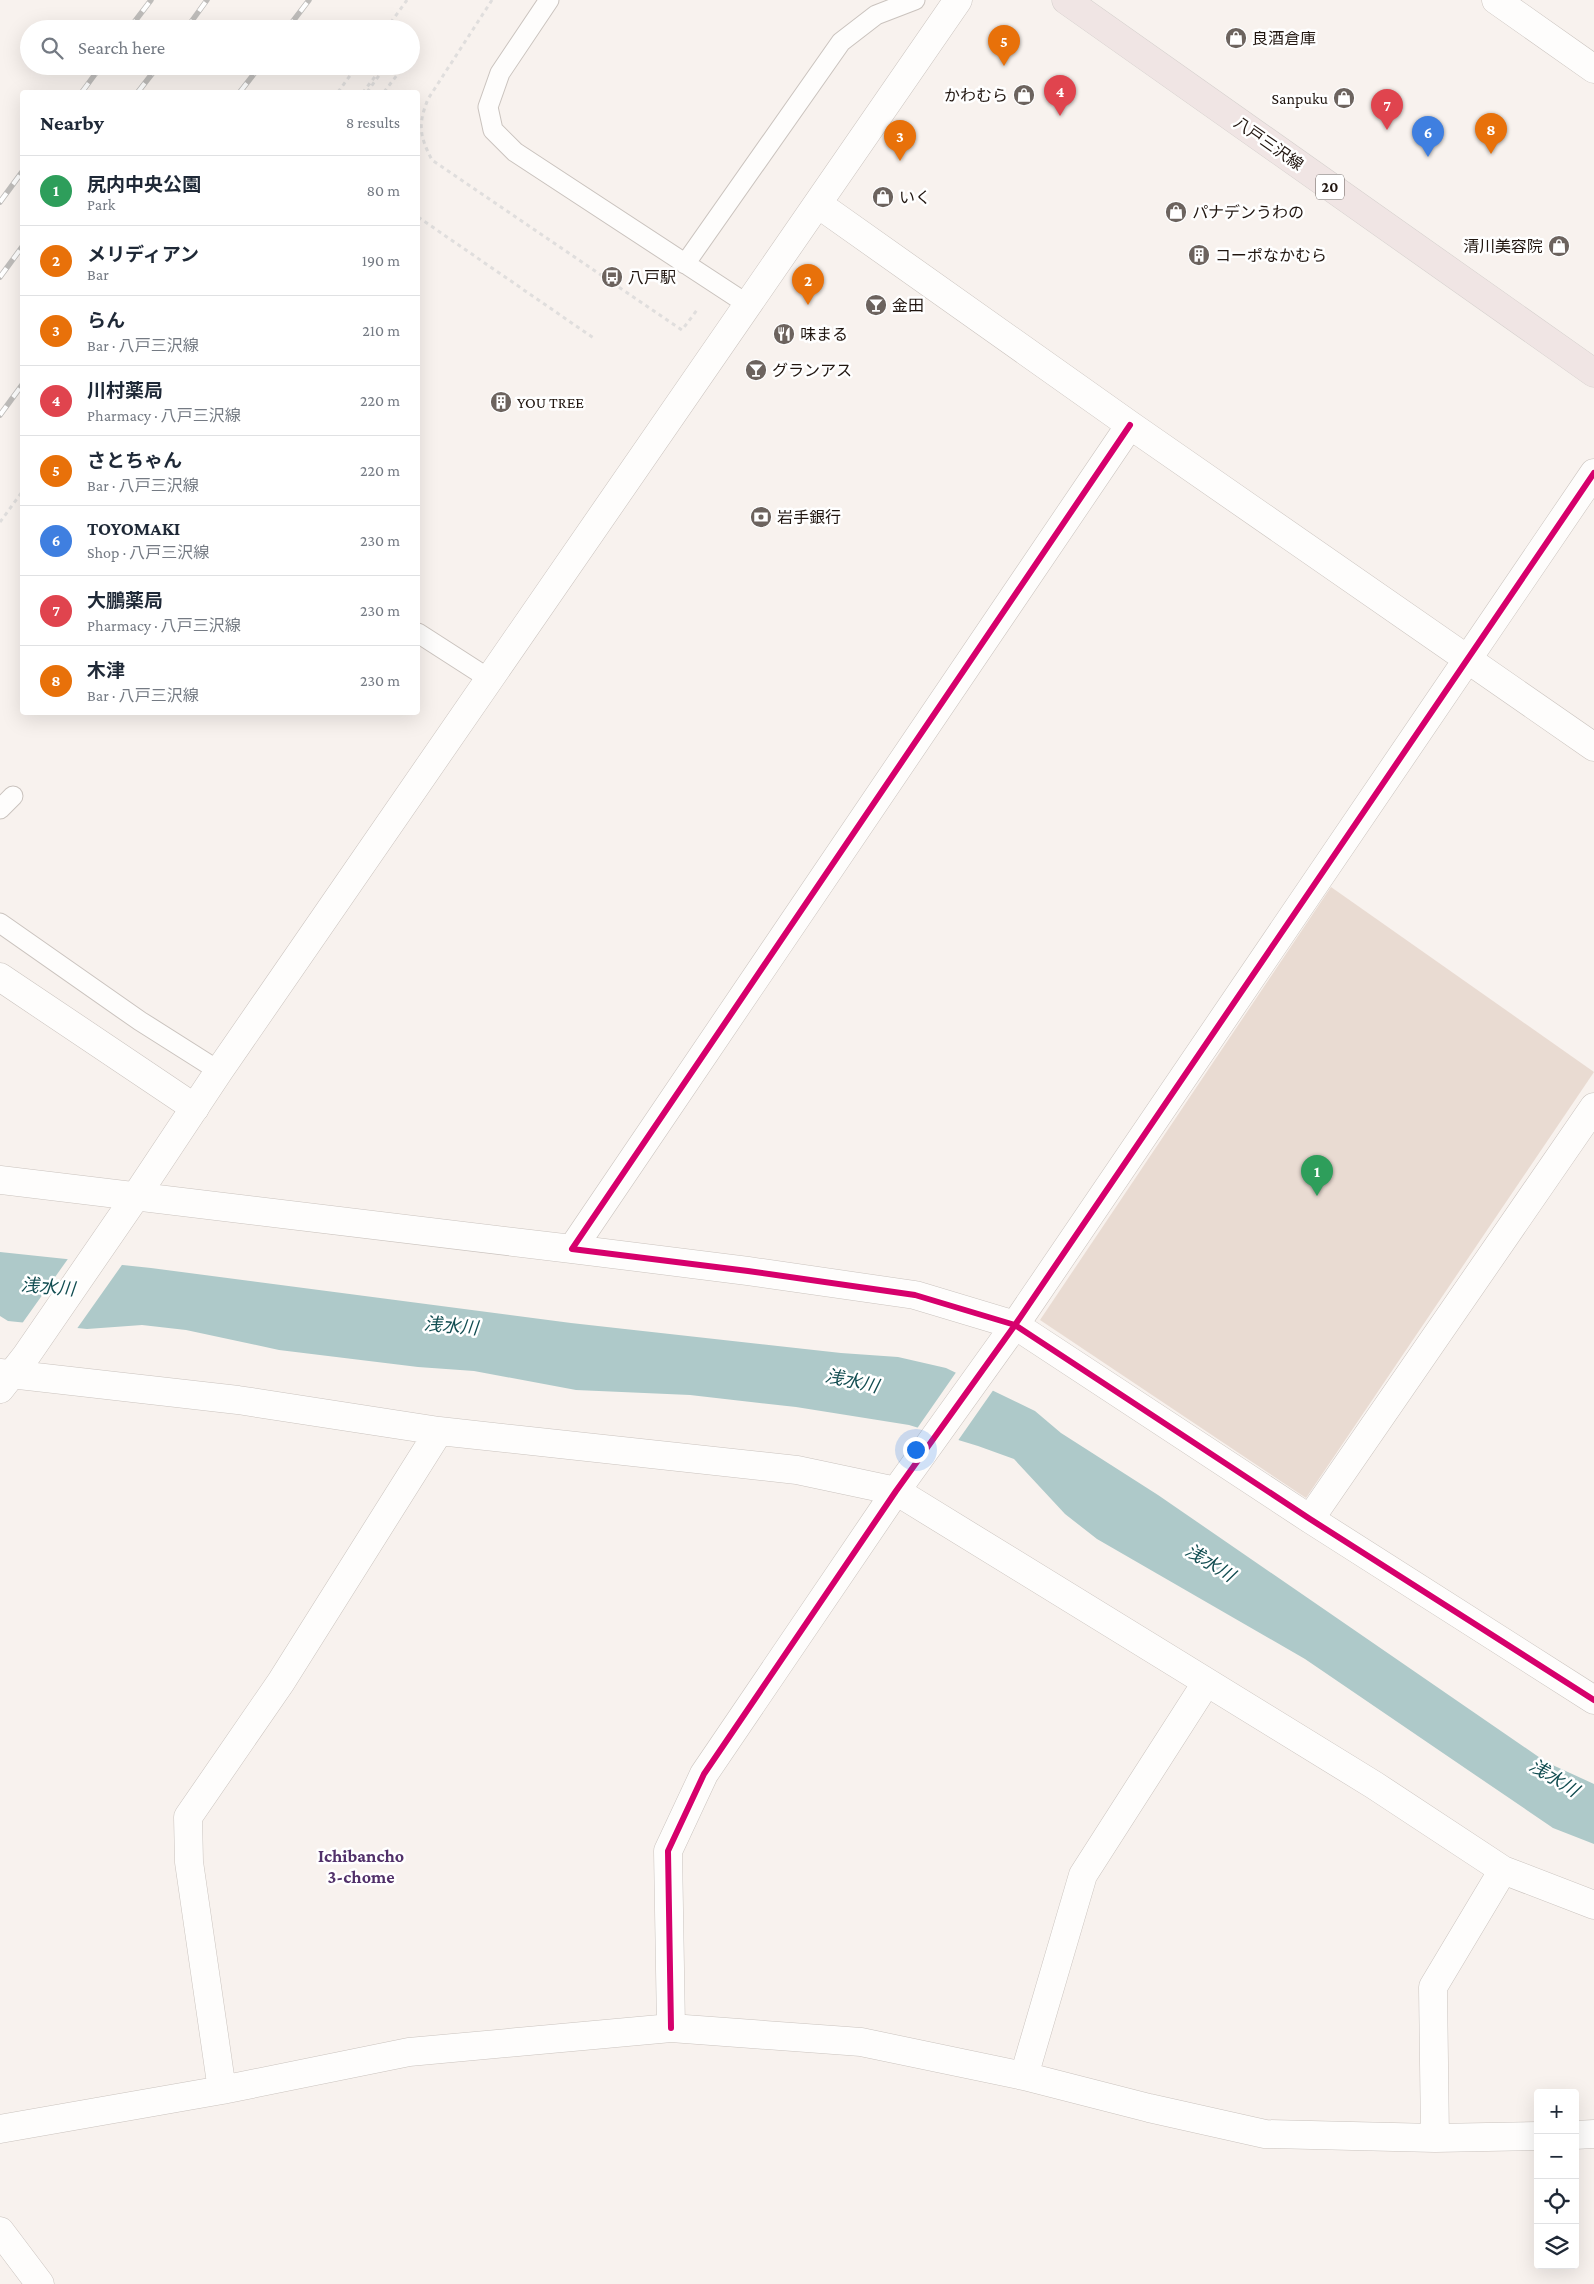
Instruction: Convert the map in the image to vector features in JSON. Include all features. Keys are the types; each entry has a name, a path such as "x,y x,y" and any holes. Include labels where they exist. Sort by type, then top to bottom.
{"main road":[{"name":"八戸三沢線","path":"1066,0 1594,373"}],"street":[{"path":"958,0 747,304 491,680 219,1071 130,1205 9,1373 238,1400 438,1431 902,1483 1206,1683 1374,1785 1503,1870 1594,1905"},
{"path":"1496,0 1594,69"},
{"path":"818,204 1130,425 1594,747"},
{"path":"572,1249 1130,425"},
{"path":"671,2028 668,1851 704,1774 902,1483 1015,1325 1594,473"},
{"path":"0,977 194,1108"},
{"path":"1310,1519 1594,1108"},
{"path":"0,1180 130,1205 572,1249 748,1271 915,1295 1015,1325 1310,1519 1594,1700"},
{"path":"222,2090 189,1862 188,1817 281,1682 438,1431"},
{"path":"1024,2076 1083,1876 1206,1683"},
{"path":"1435,2138 1433,1987 1503,1870"},
{"path":"0,2129 222,2090 409,2052 671,2028 861,2042 1024,2076 1148,2108 1265,2134 1435,2138 1534,2136"},
{"path":"1579,2135 1594,2134"},
{"path":"0,2231 40,2284"}],"lane":[{"path":"549,0 500,73 488,107 493,130 515,152 747,304"},
{"path":"685,264 841,42 876,15 915,0"},
{"path":"420,634 491,680"},
{"path":"0,923 140,1021 219,1071"}],"path":[{"path":"393,20 407,0"},
{"path":"339,90 350,75"},
{"path":"368,90 379,75"},
{"path":"386,90 397,75"},
{"path":"420,218 595,339"},
{"path":"0,522 20,495"}],"shaded area":[{"path":"1331,887 1594,1072 1306,1498 1040,1320"}],"water":[{"name":"浅水川","path":"0,1252 151,1268 571,1323 841,1353 898,1357 946,1368 1035,1411 1061,1433 1158,1495 1546,1762 1594,1784 1594,1844 1553,1828 1305,1659 1097,1539 1065,1514 1014,1459 909,1425 796,1407 690,1395 576,1390 474,1371 418,1367 279,1350 186,1330 142,1325 87,1329 8,1321 0,1316"}],"pier":[{"path":"70,1256 124,1262 76,1330 21,1325"},
{"path":"957,1371 994,1389 957,1442 916,1430"}],"railway":[{"path":"136,20 151,0"},
{"path":"193,20 207,0"},
{"path":"294,20 309,0"},
{"path":"83,90 94,75"},
{"path":"140,90 151,75"},
{"path":"242,90 253,75"},
{"path":"0,202 20,175"},
{"path":"0,277 20,250"},
{"path":"0,415 20,388"}],"cycle path":[{"path":"1130,425 572,1249 748,1271 915,1295 1015,1325 1310,1519 1594,1700"},
{"path":"671,2028 668,1851 704,1774 896,1491 1015,1325 1594,473"}],"place":[{"name":"良酒倉庫","path":"1236,38"},
{"name":"さとちゃん","path":"1004,66"},
{"name":"かわむら","path":"1024,95"},
{"name":"Sanpuku","path":"1344,98"},
{"name":"川村薬局","path":"1060,116"},
{"name":"大鵬薬局","path":"1387,130"},
{"name":"木津","path":"1491,154"},
{"name":"TOYOMAKI","path":"1428,157"},
{"name":"らん","path":"900,161"},
{"name":"いく","path":"883,197"},
{"name":"パナデンうわの","path":"1176,212"},
{"name":"清川美容院","path":"1559,246"},
{"name":"コーポなかむら","path":"1199,255"},
{"name":"八戸駅","path":"612,277"},
{"name":"メリディアン","path":"808,305"},
{"name":"金田","path":"876,305"},
{"name":"味まる","path":"784,334"},
{"name":"グランアス","path":"756,370"},
{"name":"YOU TREE","path":"501,402"},
{"name":"岩手銀行","path":"761,517"},
{"name":"尻内中央公園","path":"1317,1196"}],"district":[{"name":"Ichibancho 3-chome","path":"361,1866"}]}
